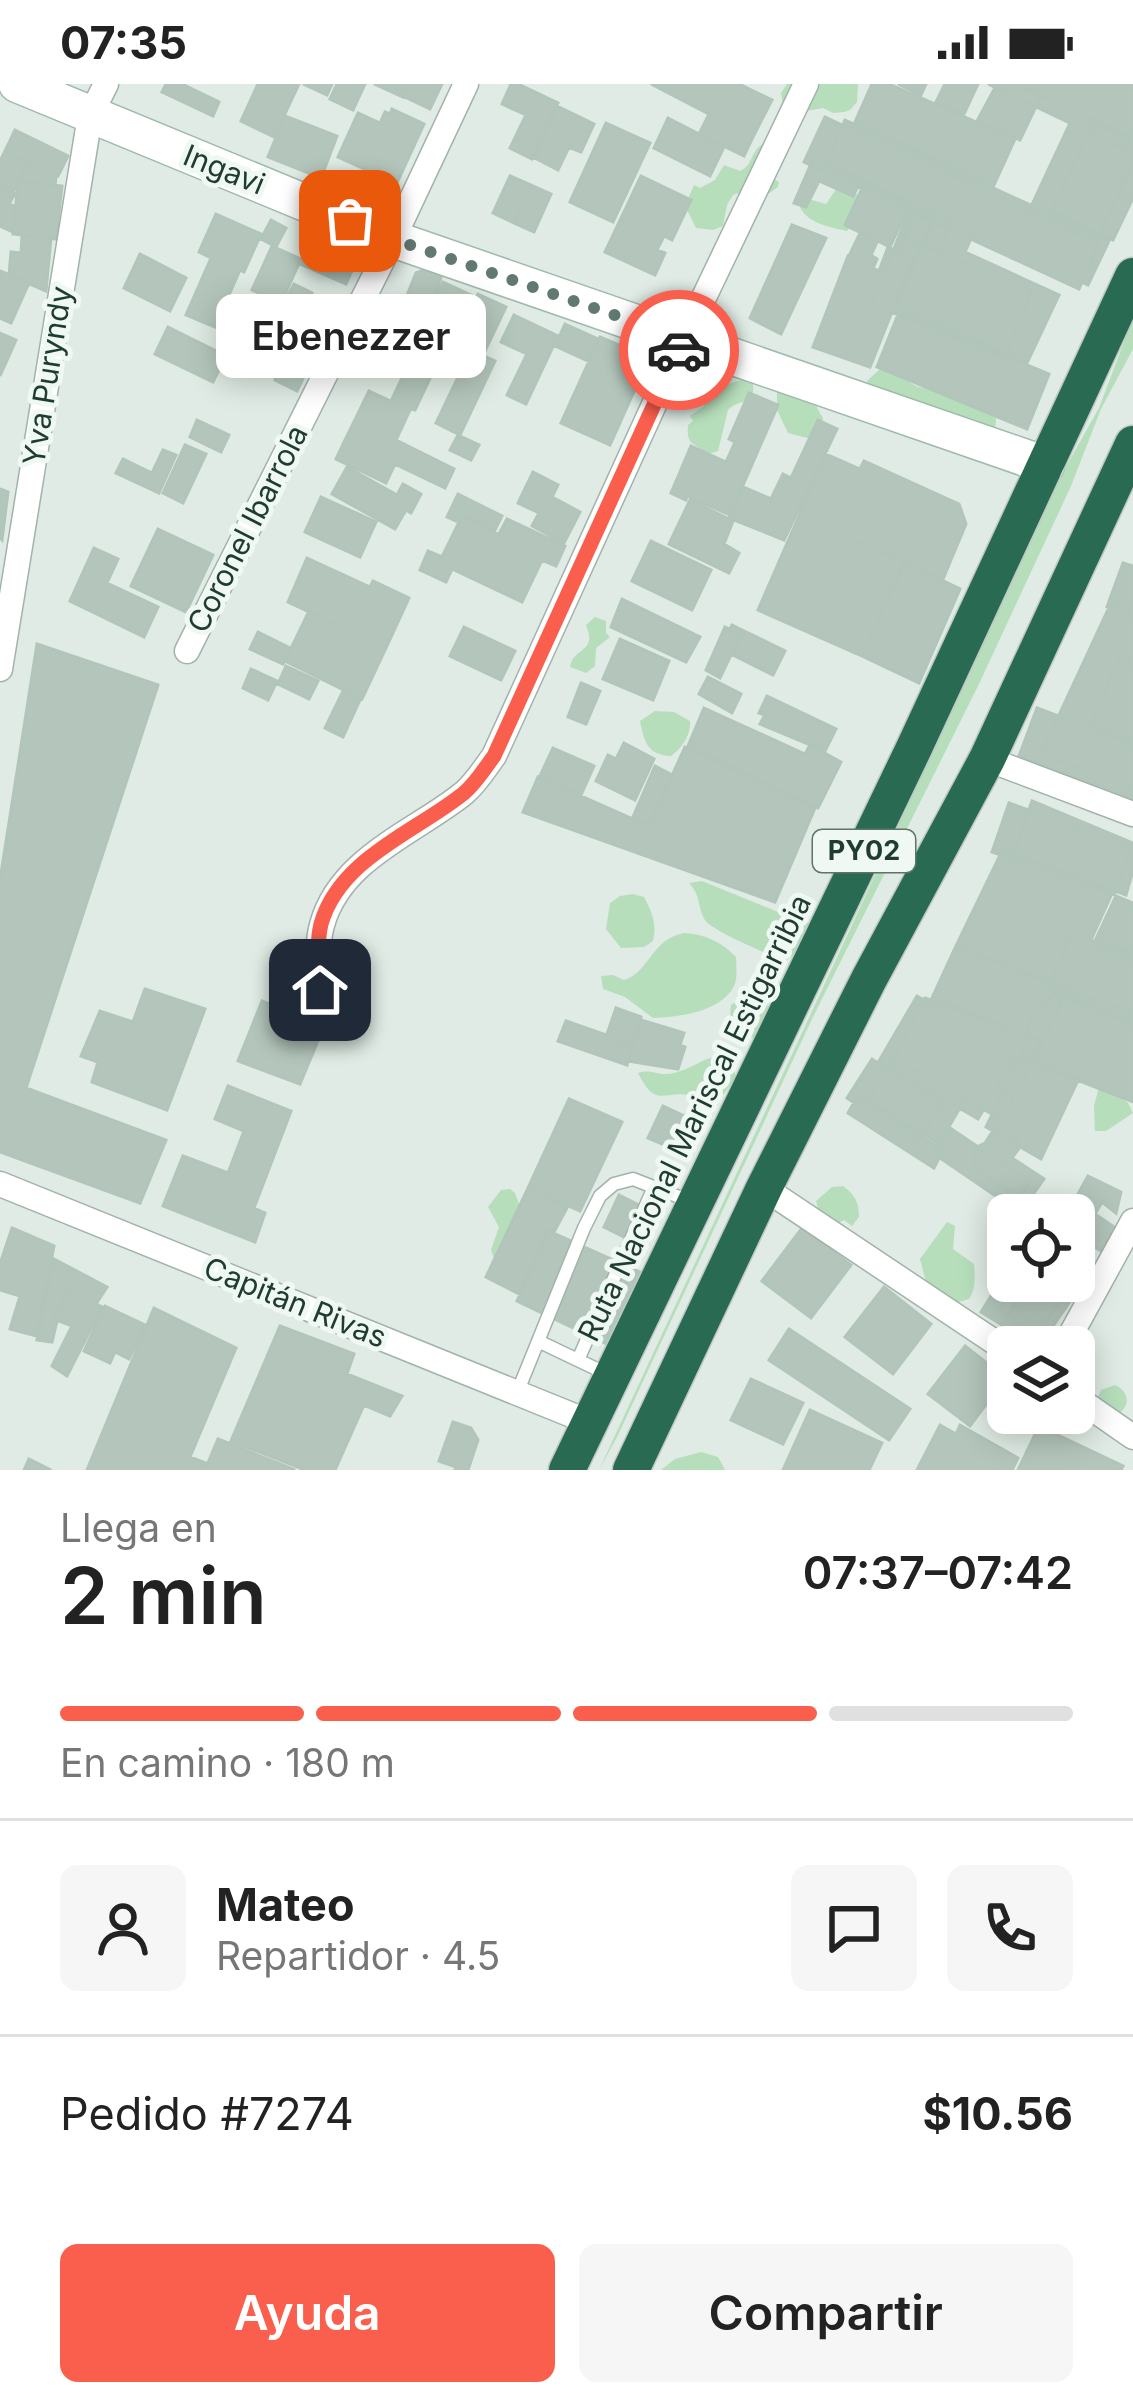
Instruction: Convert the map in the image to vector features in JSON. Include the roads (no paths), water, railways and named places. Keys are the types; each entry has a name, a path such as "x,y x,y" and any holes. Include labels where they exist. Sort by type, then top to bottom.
{"highway":[{"name":"Ruta Nacional Mariscal Estigarribia","path":"567,1470 914,748 1133,276"},
{"name":"PY02","path":"632,1470 868,979 987,759 1133,443"}],"street":[{"name":"Ingavi","path":"16,84 96,95 393,239 1046,465"},
{"name":"Coronel Ibarrola","path":"187,651 466,84"},
{"path":"320,990 321,926 348,877 469,790 494,756 806,84"},
{"name":"Yva Puryndy","path":"0,669 96,95"},
{"path":"987,759 1133,814"},
{"name":"Capitán Rivas","path":"0,1184 590,1422"},
{"path":"764,1188 987,1337"},
{"path":"1076,1326 1133,1221"},
{"path":"1095,1411 1133,1437"}],"lane":[{"path":"517,1393 600,1196 614,1184 633,1179 694,1202"},
{"path":"578,1360 654,1187"},
{"path":"538,1341 611,1376"}],"place":[{"name":"Ebenezzer","path":"350,221"}]}
